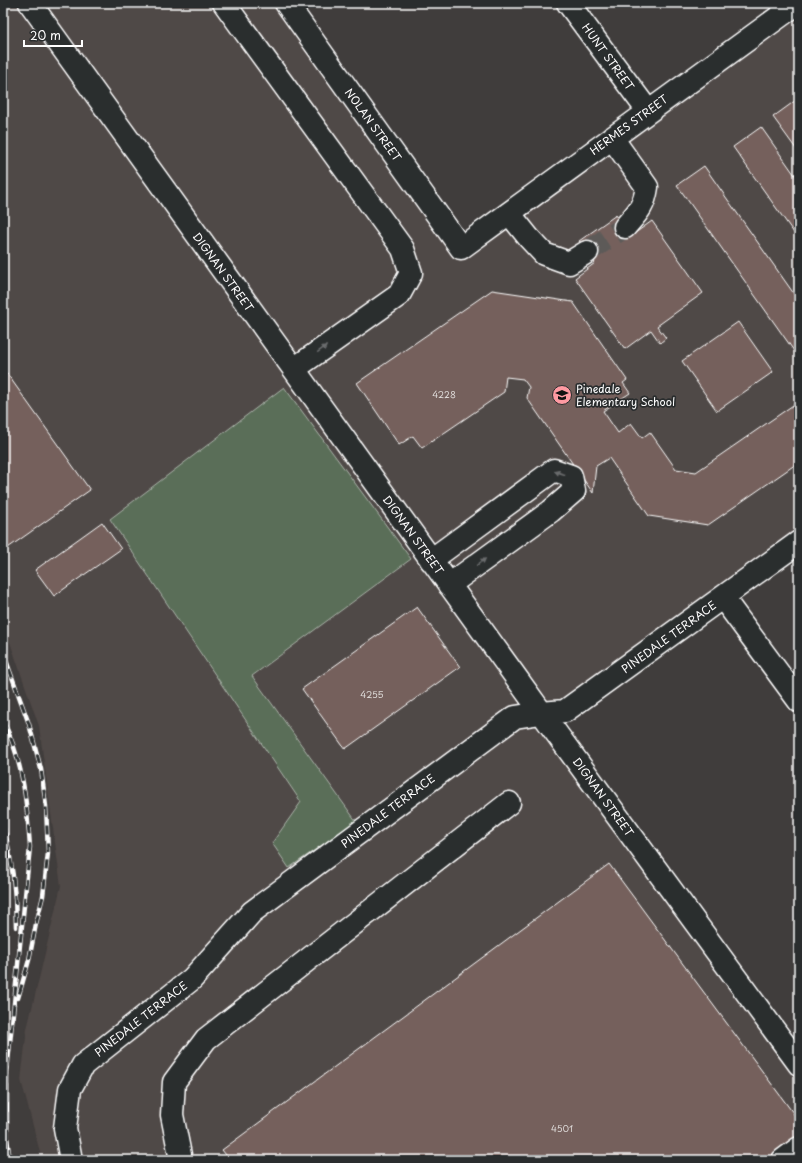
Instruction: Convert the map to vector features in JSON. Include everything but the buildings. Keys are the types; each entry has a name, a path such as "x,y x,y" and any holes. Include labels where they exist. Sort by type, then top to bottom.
{"street":[{"name":"DIGNAN STREET","path":"30,3 541,713 799,1064"},
{"path":"224,3 403,249 411,273 398,295 294,369"},
{"name":"NOLAN STREET","path":"286,3 461,248"},
{"name":"HUNT STREET","path":"568,3 648,112"},
{"name":"HERMES STREET","path":"461,248 798,3"},
{"path":"612,138 647,187 645,200 639,211 625,227"},
{"path":"509,213 544,254 570,263 587,252"},
{"path":"431,560 554,470 571,476 574,491 551,510 449,585"},
{"name":"PINEDALE TERRACE","path":"71,1160 65,1128 70,1089 83,1065 192,979 252,912 515,717 565,711 799,542"},
{"path":"723,598 799,701"},
{"path":"181,1160 172,1115 174,1082 206,1039 509,803"},
{"path":"783,1160 799,1148"}],"shaded area":[{"path":"3,3 276,3 460,259 799,15 799,531 536,725 799,1080 799,1160 42,1160 21,1080 27,1029 61,886 39,726 3,622","holes":["110,519 411,559 252,676 356,821 272,843 301,802"]}],"green space":[{"path":"284,387 411,559 252,676 356,821 289,868 272,843 301,802 110,519"}],"tunnel":[{"path":"587,252 625,227"}],"railway":[{"path":"3,652 29,724 41,769 46,806 48,853 43,896 29,960 18,998"},
{"path":"3,721 10,736 20,766 30,847 7,1072 7,1138 10,1160"},
{"path":"3,824 13,875 16,927"}],"place":[{"name":"Pinedale Elementary School","path":"562,395"}]}
